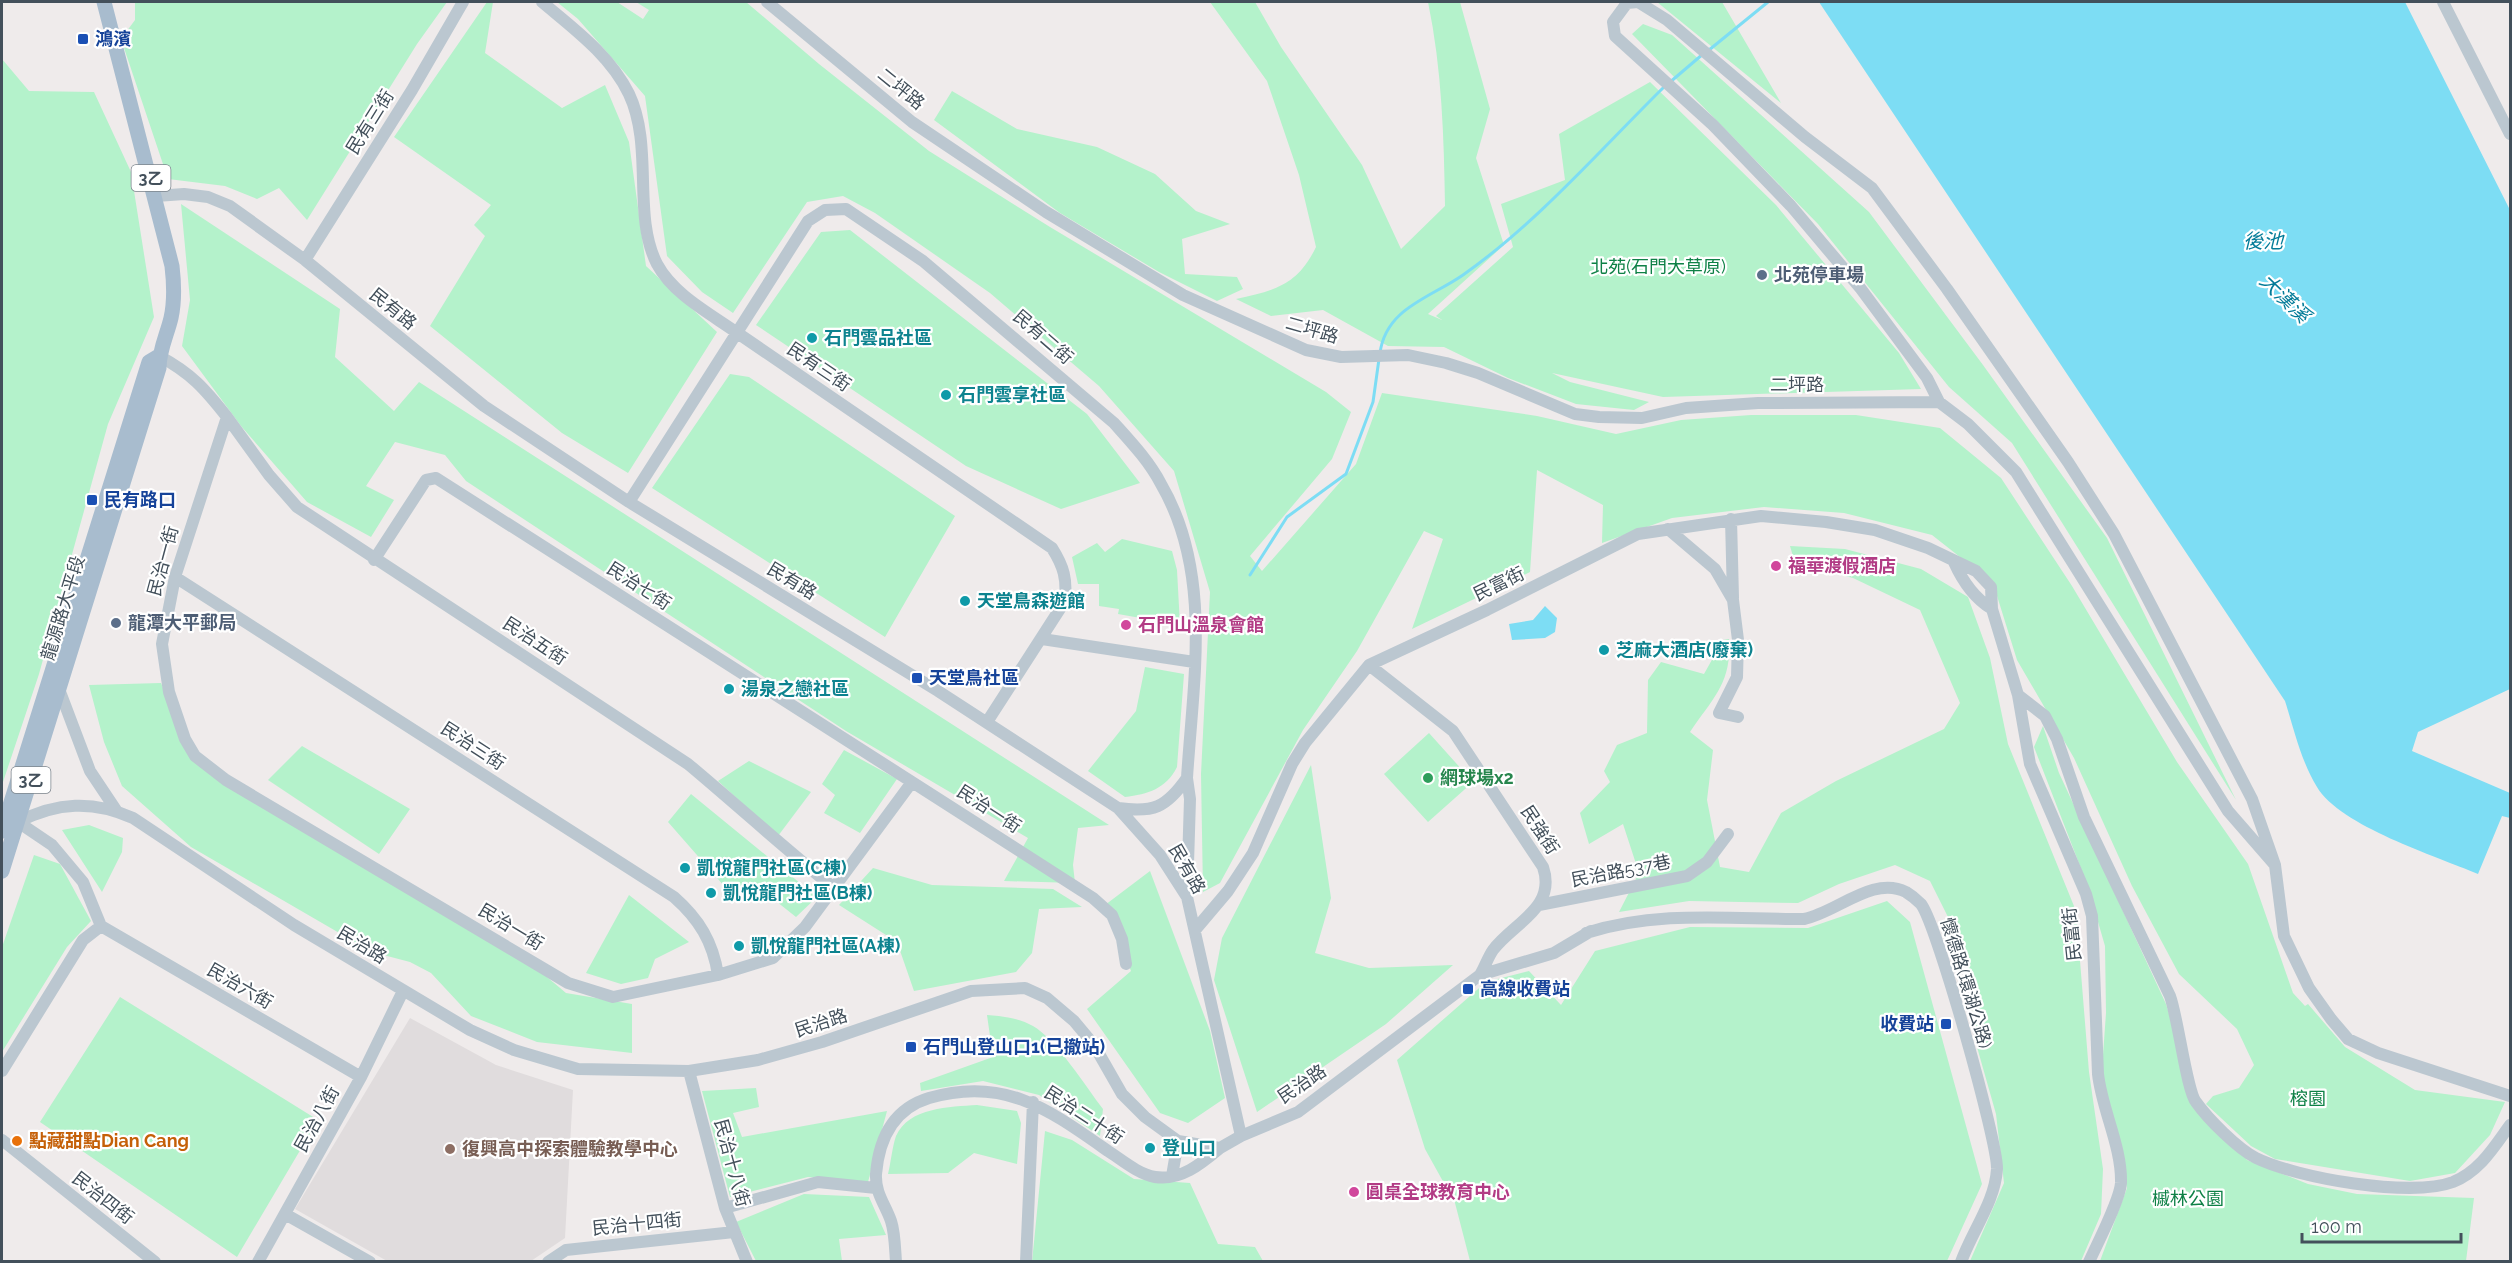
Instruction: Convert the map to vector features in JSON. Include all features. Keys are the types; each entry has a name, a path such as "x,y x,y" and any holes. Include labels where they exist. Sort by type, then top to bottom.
{"main road":[{"name":"龍源路大平段","path":"2,871 8,824 54,687 127,425 149,362 159,356 171,317 174,287 172,266 156,196 104,2"}],"street":[{"name":"民有三街","path":"305,260 412,90 463,2"},
{"name":"民有三街","path":"542,2 604,56 629,94 641,136 647,234 657,264 685,296 1052,548 1064,566 1065,601 987,722"},
{"name":"二坪路","path":"767,2 912,122 1046,212 1183,295 1306,350 1341,357 1408,355 1446,363 1478,373 1575,414 1599,417 1642,418 1686,408 1758,403 1939,402"},
{"path":"2275,865 2228,811 2016,472 1968,424 1939,402 1927,378 1867,297 1791,207 1713,125 1615,36 1613,22 1626,3 1638,2 1667,20 1805,137 1872,188 2068,462 2114,534 2252,799 2275,865 2284,936 2309,988 2348,1039 2378,1053 2511,1096"},
{"path":"2443,2 2511,134"},
{"name":"民有路","path":"156,196 184,194 208,197 230,206 305,260 484,406 629,502 987,722 1118,807 1160,855 1187,897 1240,1136"},
{"name":"民有二街","path":"629,502 808,221 825,210 846,209 922,261 1114,423 1161,483 1187,546 1194,580 1194,662 1187,778 1190,799 1187,897"},
{"path":"159,356 186,370 199,382 227,417"},
{"name":"民治五街","path":"227,417 269,475 297,507 374,560 598,702 688,764 746,812 785,849 834,888"},
{"name":"民治一街","path":"227,417 175,577 162,644 169,692 185,739 195,756 226,780 568,982 613,997 718,975 773,958 806,927 912,782 1093,898 1112,915 1122,939 1126,963"},
{"name":"民治七街","path":"374,560 426,480 436,478 912,782"},
{"name":"民富街","path":"1195,930 1228,891 1253,853 1292,764 1305,743 1369,664 1487,610 1638,534 1731,519 1761,516 1790,517 1875,530 1928,548 1954,562 1962,578 1983,603 1992,609 2018,695 2030,764 2086,894 2092,916 2098,1074 2101,1098 2120,1162 2121,1186 2089,1262"},
{"path":"1731,519 1733,600 1738,640 1737,677 1719,713 1738,717"},
{"path":"1668,529 1715,569 1733,600"},
{"name":"民治三街","path":"175,577 674,897 700,923 716,960 718,975"},
{"path":"1042,639 1194,662"},
{"name":"民強街","path":"1369,664 1453,731 1543,867 1548,880 1539,905 1494,950 1480,975"},
{"path":"54,687 90,771 116,810"},
{"path":"2018,695 2045,716 2053,731 2084,817 2170,996 2177,1014 2193,1100 2254,1157 2294,1172 2412,1190 2453,1182 2482,1164 2511,1125"},
{"path":"1118,807 1143,812 1159,807 1176,795 1187,778"},
{"path":"8,824 42,810 66,805 116,810"},
{"name":"民治路","path":"116,810 133,818 294,925 403,991 470,1030 514,1050 578,1069 689,1071 758,1060 801,1048 971,991 1025,988 1047,998 1074,1021 1094,1045 1122,1094 1145,1117 1178,1142 1220,1148 1240,1136 1298,1112 1480,975"},
{"path":"2,1071 83,940 101,926 83,882 52,845 8,824"},
{"name":"民治路537巷","path":"1539,905 1687,876 1707,862 1728,834"},
{"name":"懷德路(環湖公路)","path":"1480,975 1513,966 1551,945 1612,925 1684,916 1804,919 1816,917 1854,898 1883,888 1906,892 1920,903 1935,941 1996,1148 1994,1188 1961,1262"},
{"name":"民治六街","path":"101,926 362,1077"},
{"name":"民治八街","path":"258,1262 362,1077 403,991"},
{"name":"民治十八街","path":"689,1071 725,1209 747,1262"},
{"name":"民治二十街","path":"896,1262 891,1222 876,1188 880,1146 895,1116 916,1102 968,1089 1033,1102 1134,1169 1155,1177 1172,1176 1197,1167 1220,1148"},
{"path":"1026,1262 1033,1102"},
{"name":"民治四街","path":"2,1140 155,1262"},
{"path":"1172,1176 1178,1142"},
{"path":"725,1209 818,1182 876,1188"},
{"path":"285,1214 370,1262"},
{"name":"民治十四街","path":"548,1262 566,1250 734,1232"}],"shaded area":[{"name":"復興高中探索體驗教學中心","path":"410,1018 496,1065 573,1090 565,1238 531,1261 387,1261 295,1209"}],"green space":[{"path":"135,2 447,2 417,44 307,220 279,188 257,199 225,186 168,179 121,39 135,20"},
{"path":"487,2 493,2 485,53 562,108 605,85 629,142 646,266 717,332 628,473 562,433 430,326 485,236 474,225 491,205 394,137"},
{"name":"榕園","path":"557,2 617,2 643,19 649,10 636,2 746,2 819,64 929,151 1050,227 1326,392 1351,412 1332,459 1250,556 1262,571 1356,464 1382,393 1537,416 1616,434 1681,420 1751,415 1856,415 1940,428 2001,478 2072,586 2177,762 2248,864 2293,993 2305,1006 2308,1004 2345,1047 2415,1090 2505,1102 2490,1135 2455,1173 2410,1181 2275,1159 2251,1146 2206,1104 2213,1096 2239,1088 2254,1065 2237,1029 2179,974 2132,886 2074,758 2017,660 1993,583 1932,535 1844,513 1764,507 1672,518 1602,543 1603,505 1537,470 1530,572 1412,629 1443,539 1424,531 1357,651 1303,730 1220,883 1203,892 1201,774 1210,592 1174,471 1099,386 990,293 875,213 843,196 807,202 733,313 702,292 667,256 645,96 578,19"},
{"name":"北苑(石門大草原)","path":"1210,2 1255,2 1281,47 1362,165 1401,249 1445,206 1439,78 1428,2 1460,2 1490,109 1476,158 1504,245 1428,314 1442,320 1436,316 1513,247 1501,204 1565,180 1559,134 1650,82 1776,205 1899,353 1921,389 1663,397 1552,373 1570,382 1649,402 1634,410 1576,404 1508,378 1444,347 1388,346 1323,310 1271,316 1236,299 1262,293 1284,284 1301,270 1316,247 1299,175 1267,81"},
{"path":"1657,2 1722,2 1781,103"},
{"path":"1643,24 1672,35 1869,212 1983,365 2107,538 2236,800 2012,443 1949,387 1818,224 1632,34"},
{"path":"2,59 29,91 94,92 131,172 154,317 108,424 39,674 2,785"},
{"path":"952,91 1017,129 1097,147 1155,174 1196,211 1230,224 1182,239 1185,274 1237,277 1243,289 1217,301 1159,272 1060,213 934,120"},
{"path":"181,204 340,309 335,357 394,411 419,382 1109,825 1078,828 1073,865 1075,883 1004,881 1028,838 846,731 466,481 445,455 395,442 366,486 394,500 371,537 307,502 241,426 182,346 190,300"},
{"path":"850,230 1087,414 1140,483 1061,509 966,466 756,325 821,232"},
{"path":"730,374 749,377 955,516 885,637 652,488"},
{"path":"1122,539 1172,551 1177,570 1180,625 1118,614 1119,609 1099,606 1099,584 1078,584 1072,557 1097,543 1105,552"},
{"path":"1790,546 1845,549 1921,569 1968,597 1990,658 2008,744 2076,911 2089,1072 2103,1169 2101,1214 2081,1261 1970,1261 2004,1183 1996,1114 1977,1047 1966,953 1930,881 1895,865 1839,884 1798,903 1689,901 1619,912 1639,873 1623,824 1589,844 1580,813 1610,782 1604,771 1617,745 1647,733 1648,680 1661,662 1704,674 1723,640 1729,639 1729,654 1724,679 1690,732 1713,750 1707,800 1720,867 1749,872 1781,813 1836,781 1944,729 1960,703 1920,610 1853,578 1795,563"},
{"path":"1145,667 1184,674 1177,767 1167,781 1156,789 1125,797 1088,771 1136,711"},
{"path":"161,683 188,750 541,972 566,993 632,1004 632,1053 537,1042 471,1016 431,973 410,962 372,952 191,847 122,786 104,742 89,685"},
{"name":"槭林公園","path":"2043,726 2059,773 2166,1004 2192,1088 2247,1160 2308,1184 2357,1194 2474,1198 2466,1261 2100,1261 2127,1188 2101,1083 2106,1013 2105,946 2087,884 2034,747"},
{"name":"網球場x2","path":"1429,733 1473,782 1428,822 1384,774"},
{"path":"302,746 410,809 379,854 268,780"},
{"path":"844,750 897,779 860,833 824,813 835,795 822,784"},
{"path":"749,761 811,792 778,836 718,781"},
{"path":"1311,765 1331,898 1315,953 1369,968 1453,965 1386,1024 1257,1112 1214,980 1222,938"},
{"path":"691,794 817,897 796,917 752,882 732,895 668,822"},
{"path":"89,825 123,838 122,852 102,892 62,830"},
{"path":"34,855 60,864 91,921 67,947 2,1052 2,947"},
{"path":"873,868 932,885 1053,889 1082,907 1039,909 1032,953 1016,972 914,991 897,942 839,905"},
{"path":"1150,871 1210,1031 1225,1098 1188,1123 1160,1113 1087,1009 1131,971 1105,905"},
{"path":"629,895 689,942 655,959 648,978 621,984 586,973"},
{"path":"1887,901 1910,922 1982,1184 1947,1261 1470,1261 1455,1203 1425,1149 1397,1060 1486,982 1529,971 1561,1005 1595,951 1690,927 1808,928"},
{"path":"120,997 318,1120 237,1257 40,1122"},
{"path":"987,1015 1028,1023 1051,1041 1103,1109 1100,1136 1039,1095 983,1081 921,1091 920,1083 993,1057"},
{"path":"756,1088 759,1107 733,1113 742,1137 887,1111 868,1182 808,1177 730,1197 702,1091"},
{"path":"977,1105 1017,1111 1021,1123 1017,1164 974,1153 948,1173 888,1174 896,1136 910,1119 931,1110"},
{"path":"1045,1131 1072,1140 1134,1179 1190,1183 1218,1244 1255,1247 1263,1261 1032,1262"},
{"path":"804,1194 869,1197 886,1235 839,1239 842,1261 756,1261 736,1222"}],"water":[{"name":"後池","path":"1819,2 2405,2 2510,210 2510,689 2418,732 2412,751 2510,793 2510,818 2502,816 2478,874 2367,827 2346,815 2317,787 2302,756 2285,701"},
{"path":"1545,606 1557,618 1555,632 1545,638 1512,640 1509,624 1533,620"}],"waterway":[{"path":"1709,50 1768,2"},
{"path":"1669,83 1703,54"},
{"path":"1380,353 1384,338 1400,315 1463,275 1517,232 1664,87"},
{"path":"1250,575 1287,517 1346,474 1373,402 1379,359"}],"place":[{"name":"鴻濱","path":"83,39"},
{"name":"北苑停車場","path":"1762,275"},
{"name":"石門雲品社區","path":"812,338"},
{"name":"石門雲享社區","path":"946,395"},
{"name":"民有路口","path":"92,500"},
{"name":"福華渡假酒店","path":"1776,566"},
{"name":"天堂鳥森遊館","path":"965,601"},
{"name":"龍潭大平郵局","path":"116,623"},
{"name":"石門山溫泉會館","path":"1126,625"},
{"name":"芝麻大酒店(廢棄)","path":"1604,650"},
{"name":"天堂鳥社區","path":"917,678"},
{"name":"湯泉之戀社區","path":"729,689"},
{"name":"網球場x2","path":"1428,778"},
{"name":"凱悅龍門社區(C棟)","path":"685,868"},
{"name":"凱悅龍門社區(B棟)","path":"711,893"},
{"name":"凱悅龍門社區(A棟)","path":"739,946"},
{"name":"高線收費站","path":"1468,989"},
{"name":"收費站","path":"1946,1024"},
{"name":"石門山登山口1(已撤站)","path":"911,1047"},
{"name":"點藏甜點Dian Cang","path":"17,1141"},
{"name":"登山口","path":"1150,1148"},
{"name":"復興高中探索體驗教學中心","path":"450,1149"},
{"name":"圓桌全球教育中心","path":"1354,1192"}],"water label":[{"name":"大漢溪","path":"2285,298"}]}
